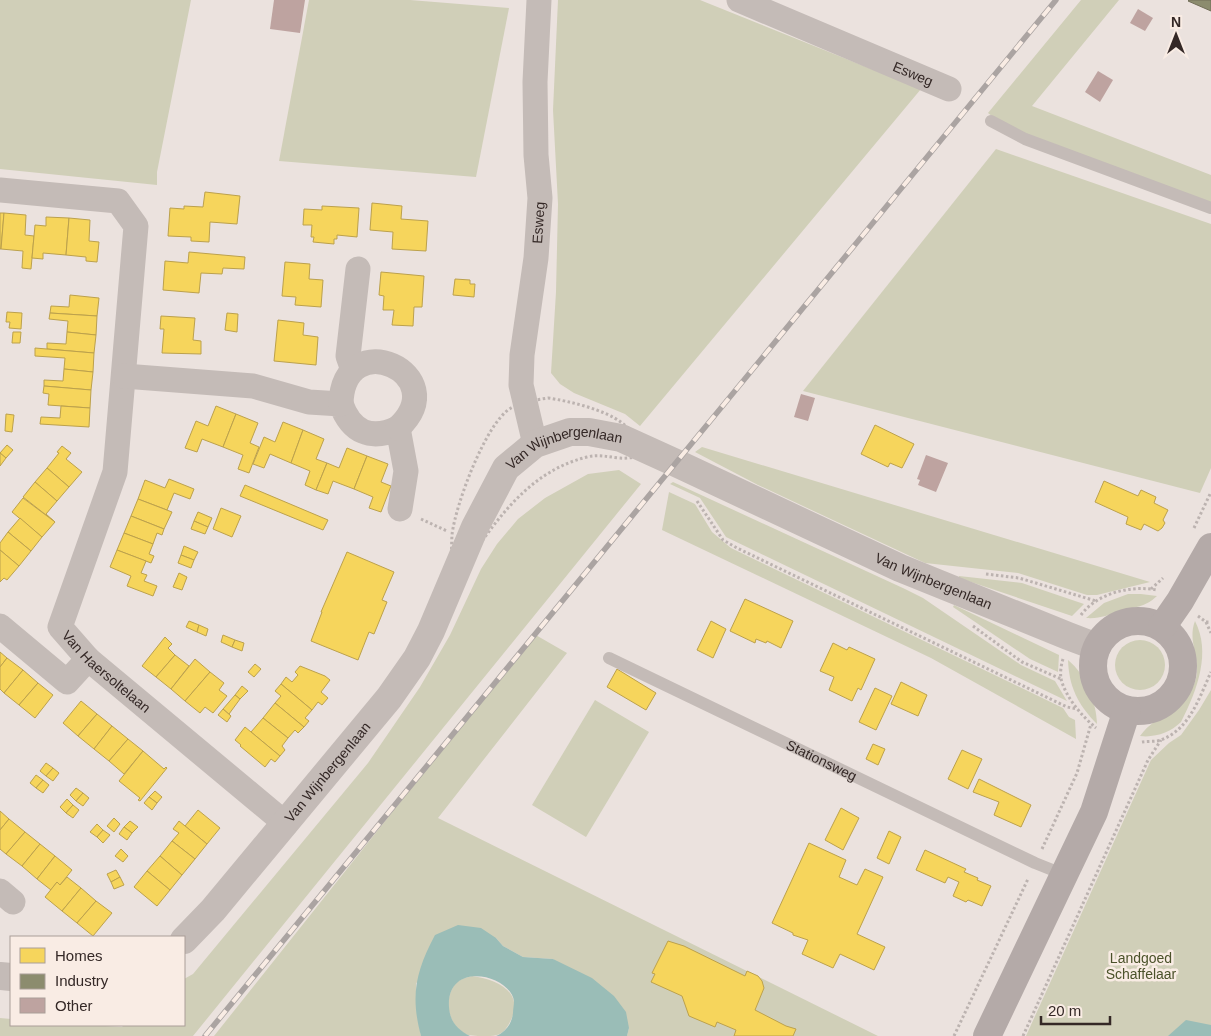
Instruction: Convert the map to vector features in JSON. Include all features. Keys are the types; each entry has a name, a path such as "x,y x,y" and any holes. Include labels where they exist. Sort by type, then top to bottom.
{"main road":[{"path":"1162,627 1180,601 1211,547"},
{"path":"1126,622 1150,622 1162,627 1173,637 1180,649 1184,662 1183,677 1177,690 1168,701 1155,708 1141,711 1127,710 1110,700 1097,685 1094,659 1097,646 1104,636 1126,622"},
{"path":"987,1036 1094,812 1127,710"}],"street":[{"name":"Esweg","path":"535,444 521,384 522,355 536,258 540,198 536,155 535,82 539,0"},
{"name":"Esweg","path":"739,0 949,89"},
{"name":"Van Haersoltelaan","path":"0,190 118,201 136,226 115,472 60,628 88,660 286,824"},
{"path":"353,370 348,356 358,270"},
{"path":"375,361 387,362 398,367 407,375 412,386 413,409 407,420 398,428 387,433 375,434 363,431 353,425 345,415 341,404 342,391 346,380 353,370 363,364 375,361"},
{"path":"124,376 253,386 310,402 341,404"},
{"path":"398,428 406,471 400,509"},
{"name":"Van Wijnbergenlaan","path":"185,939 213,910 286,824 389,698 417,658 435,623 475,527 506,468 535,444 570,432 589,432 621,438 900,568 1059,633 1097,646"},
{"path":"0,626 67,682 88,660"}],"lane":[{"path":"992,121 1025,139 1211,208"},
{"name":"Stationsweg","path":"609,658 1035,863 1064,875"}],"path":[{"path":"529,486 561,466 586,457 602,455 622,458 625,463"},
{"path":"690,498 697,501 724,540 736,548 1067,707 1077,709"},
{"path":"400,509 452,533"},
{"path":"1211,622 1206,622 1211,633"},
{"path":"1022,1036 1148,760 1161,740 1178,731 1184,725 1211,672"},
{"path":"954,1036 1077,773 1091,724 1077,709 1061,678"}],"green space":[{"path":"0,0 191,0 157,172 157,185 0,169"},
{"path":"309,0 410,0 509,8 476,177 279,161"},
{"path":"558,0 700,0 921,89 640,426 625,414 574,393 560,384 551,373 556,292 558,204 553,110"},
{"path":"1081,0 1119,0 1032,106 1211,175 1211,203 1017,136 988,113"},
{"path":"996,149 1211,224 1211,468 1200,493 803,391"},
{"path":"702,447 1150,582 1097,595 1087,595 1018,573 925,563 758,485 695,452"},
{"path":"619,470 641,484 193,1036 0,1036 0,1018 10,1019 10,1026 185,1026 185,978 193,974 368,763 420,687 450,635 481,569 497,544 518,519 545,498 588,474"},
{"path":"673,482 923,598 1021,665 1055,681 1067,701 726,537 700,498 670,484"},
{"path":"669,492 695,504 712,532 731,548 1063,708 1069,717 1075,720 1076,739 931,658 662,530"},
{"path":"959,576 1022,583 1084,604 1072,616 959,578"},
{"path":"1128,594 1157,596 1140,606 1100,617 1086,618 1104,603"},
{"path":"954,605 1059,655 1058,672 1030,659 953,607"},
{"path":"1195,621 1200,633 1202,658 1193,697 1181,722 1172,729 1162,734 1140,736 1147,728 1179,706 1191,690 1197,670 1192,636"},
{"path":"534,634 567,653 438,818 878,1036 627,1036 629,1028 553,959 523,957 503,946 496,938 416,983 417,1013 421,1036 214,1036"},
{"path":"1140,640 1149,642 1160,651 1165,665 1163,674 1154,685 1140,690 1131,688 1120,679 1115,665 1117,656 1126,645"},
{"path":"1068,660 1080,673 1089,689 1095,706 1097,724 1085,710 1076,695 1070,679"},
{"name":"Landgoed Schaffelaar","path":"1211,690 1211,1036 1026,1036 1151,760 1169,743 1181,735"},
{"path":"595,700 649,732 586,837 532,805"},
{"path":"472,976 501,985 513,998 513,1016 503,1032 493,1036 468,1035 462,1032 453,1021 449,1008 450,993 456,983"}],"water":[{"path":"458,925 481,928 496,938 503,946 523,957 553,959 592,978 614,996 626,1012 629,1028 627,1036 496,1036 506,1030 510,1024 514,1001 510,992 502,984 479,976 467,977 457,982 451,992 449,1007 451,1017 458,1028 470,1036 421,1036 416,996 419,972 423,960 435,935"},
{"path":"1186,1020 1211,1025 1211,1036 1168,1036"}],"building: Homes":[{"path":"205,192 240,196 237,224 210,222 209,242 191,241 191,237 168,236 170,208 184,209 184,206 203,207"},
{"path":"372,203 402,206 401,219 428,221 426,251 392,249 393,232 370,230"},
{"path":"322,206 359,208 357,237 337,235 337,239 334,239 334,244 313,242 314,237 311,237 312,225 303,225 304,209 322,210"},
{"path":"0,213 4,213 1,249 0,249"},
{"path":"4,213 26,215 25,235 34,236 31,269 22,268 23,251 1,249"},
{"path":"46,217 69,218 66,255 43,253 43,259 32,258 35,225 46,226"},
{"path":"69,218 90,220 89,241 99,242 97,262 86,261 86,257 66,255"},
{"path":"189,252 245,257 244,269 223,268 222,274 201,273 199,293 163,290 165,261 188,263"},
{"path":"285,262 310,264 309,279 323,280 321,307 295,305 296,297 282,296"},
{"path":"381,272 424,276 422,307 414,307 413,326 392,325 394,310 383,310 384,296 379,295"},
{"path":"455,279 470,280 470,284 475,284 474,297 453,295"},
{"path":"70,295 99,298 97,316 50,313 51,306 69,307"},
{"path":"7,312 22,313 21,329 9,328 10,322 6,322"},
{"path":"50,313 97,316 96,335 67,332 68,321 49,319"},
{"path":"227,313 238,314 237,332 225,330"},
{"path":"161,316 195,318 193,340 201,341 201,354 162,353 164,329 160,329"},
{"path":"278,320 304,323 303,335 318,337 316,365 274,361"},
{"path":"13,332 21,332 20,343 12,343"},
{"path":"67,332 96,335 94,353 47,349 47,343 66,344"},
{"path":"35,348 94,353 93,372 64,369 65,358 35,356"},
{"path":"64,369 93,372 91,390 44,386 44,380 63,381"},
{"path":"44,386 91,390 90,408 48,405 49,394 43,393"},
{"path":"61,406 90,408 89,427 40,424 41,417 60,418"},
{"path":"216,406 236,414 223,447 202,439 197,452 185,448 196,421 208,426"},
{"path":"6,414 14,415 12,432 5,431"},
{"path":"236,414 258,423 250,443 259,447 249,473 238,469 243,455 223,447"},
{"path":"283,422 303,430 291,463 270,454 264,468 253,464 264,437 275,442"},
{"path":"875,425 914,444 902,468 890,463 888,467 861,454"},
{"path":"303,430 324,439 316,459 327,463 316,490 305,485 310,471 291,463"},
{"path":"7,445 13,450 6,458 0,453"},
{"path":"62,446 71,453 66,459 82,472 69,487 47,468"},
{"path":"347,448 367,456 354,489 333,481 328,494 316,490 327,463 339,468"},
{"path":"0,453 6,458 0,466"},
{"path":"367,456 388,464 381,482 391,486 381,512 369,508 373,497 354,489"},
{"path":"47,468 69,487 57,501 35,482"},
{"path":"169,479 194,489 190,499 174,493 167,510 138,499 145,480 165,488"},
{"path":"1104,481 1138,496 1141,490 1156,497 1154,503 1168,510 1163,520 1165,523 1162,528 1158,531 1144,524 1141,530 1126,524 1128,517 1095,502"},
{"path":"35,482 57,501 46,514 55,522 23,497"},
{"path":"245,485 328,520 323,530 240,496"},
{"path":"23,498 55,522 42,537 12,512"},
{"path":"138,499 172,512 164,529 131,516"},
{"path":"221,508 241,516 232,537 213,529"},
{"path":"198,512 212,518 208,527 194,521"},
{"path":"131,516 164,529 162,535 157,533 153,544 124,533"},
{"path":"20,518 42,537 31,551 8,532"},
{"path":"194,521 208,527 205,534 191,529"},
{"path":"8,532 31,551 19,566 0,550 0,543"},
{"path":"124,533 153,544 149,554 154,556 151,563 117,550"},
{"path":"184,546 198,552 194,560 181,555"},
{"path":"0,550 19,566 7,580 4,578 0,582"},
{"path":"117,550 146,561 141,573 147,575 144,581 157,586 153,596 127,586 131,576 110,567"},
{"path":"347,552 394,572 382,600 387,602 374,634 369,632 358,660 311,641 321,612"},
{"path":"181,555 194,560 191,568 178,563"},
{"path":"179,573 187,577 182,590 173,587"},
{"path":"745,599 793,621 781,648 767,641 766,643 756,639 755,643 730,631"},
{"path":"189,621 199,625 197,632 186,627"},
{"path":"711,621 726,629 713,658 697,650"},
{"path":"199,625 208,629 206,636 197,632"},
{"path":"223,635 235,640 232,647 221,642"},
{"path":"165,637 172,644 168,648 175,655 156,677 142,666"},
{"path":"235,640 244,643 242,651 232,647"},
{"path":"833,643 847,650 849,647 875,659 861,690 858,688 852,701 829,690 834,677 820,671"},
{"path":"0,652 7,658 0,667"},
{"path":"175,655 189,666 171,689 156,677"},
{"path":"7,658 23,670 4,693 0,689 0,667"},
{"path":"195,659 210,672 185,701 171,689"},
{"path":"255,664 261,669 254,677 248,672"},
{"path":"300,666 325,676 330,680 321,692 328,698 322,705 318,702 312,710 281,684 286,677 292,682 298,675 295,672"},
{"path":"617,669 656,693 646,710 607,687"},
{"path":"23,670 38,683 19,705 4,693"},
{"path":"210,672 224,683 219,690 227,696 213,713 205,707 200,713 185,701"},
{"path":"901,682 927,695 918,716 891,704"},
{"path":"38,683 53,695 35,718 19,705"},
{"path":"281,684 312,710 305,718 309,721 304,727 275,703 281,696 275,691"},
{"path":"242,686 248,691 240,699 235,695"},
{"path":"875,688 892,696 876,730 859,722"},
{"path":"235,695 240,699 229,714 231,716 223,709"},
{"path":"81,701 97,714 78,736 63,723"},
{"path":"275,703 304,727 298,733 295,730 288,738 263,718"},
{"path":"223,709 231,716 227,722 218,715"},
{"path":"97,714 112,726 94,749 78,736"},
{"path":"263,718 288,738 282,746 285,750 280,756 251,732"},
{"path":"112,726 128,739 109,761 94,749"},
{"path":"245,727 280,756 275,762 271,759 265,767 240,746 235,740"},
{"path":"128,739 143,751 124,774 109,761"},
{"path":"873,744 885,749 878,765 866,759"},
{"path":"962,750 982,759 968,789 948,779"},
{"path":"143,751 164,769 167,768 140,801 138,800 140,798 119,781"},
{"path":"46,763 53,768 46,776 40,771"},
{"path":"53,768 59,773 53,781 46,776"},
{"path":"36,775 43,780 36,788 30,783"},
{"path":"979,779 1031,805 1021,827 994,815 999,802 973,792"},
{"path":"43,780 49,785 43,793 36,788"},
{"path":"76,788 83,793 76,801 70,795"},
{"path":"155,791 162,797 157,803 149,797"},
{"path":"83,793 89,798 83,806 76,801"},
{"path":"149,797 157,803 152,810 144,803"},
{"path":"67,799 73,805 66,813 60,807"},
{"path":"73,805 79,810 73,818 66,813"},
{"path":"841,808 859,818 843,850 825,840"},
{"path":"198,810 220,828 207,844 185,826"},
{"path":"0,811 9,819 0,830"},
{"path":"114,818 120,824 114,832 107,826"},
{"path":"9,819 25,832 6,854 0,849 0,830"},
{"path":"130,821 138,827 132,833 124,827"},
{"path":"179,821 207,844 195,859 172,841 179,833 173,829"},
{"path":"97,824 103,830 97,837 90,832"},
{"path":"124,827 132,833 127,840 119,834"},
{"path":"103,830 110,835 103,843 97,837"},
{"path":"889,831 901,837 889,864 877,858"},
{"path":"25,832 40,844 22,866 6,854"},
{"path":"172,841 195,859 182,875 160,856"},
{"path":"809,843 846,860 839,877 857,885 865,869 883,877 857,934 885,947 874,970 840,954 833,968 802,954 808,940 793,935 793,933 772,923"},
{"path":"40,844 55,856 37,879 22,866"},
{"path":"121,849 128,856 123,862 115,856"},
{"path":"925,850 966,869 964,872 991,886 982,906 953,896 959,882 948,877 945,883 916,870"},
{"path":"55,856 72,870 60,885 57,882 51,890 37,879"},
{"path":"160,856 182,875 170,890 147,871"},
{"path":"116,870 120,877 111,882 107,874"},
{"path":"147,871 170,890 157,906 134,887"},
{"path":"67,877 81,888 62,911 45,897 57,882 60,885"},
{"path":"120,877 124,885 114,889 111,882"},
{"path":"81,888 96,901 77,923 62,911"},
{"path":"96,901 112,913 93,936 77,923"},
{"path":"668,941 684,946 745,976 747,971 758,976 764,988 755,1010 796,1029 793,1036 734,1036 736,1030 717,1022 715,1027 689,1016 682,996 651,982 655,974 652,973"}],"building: Industry":[{"path":"1211,0 1211,11 1188,1"}],"building: Other":[{"path":"274,0 305,0 300,33 270,29"},
{"path":"1138,9 1153,18 1145,31 1130,23"},
{"path":"1098,71 1113,80 1100,102 1085,92"},
{"path":"801,394 815,398 808,421 794,417"},
{"path":"926,455 948,463 936,492 918,485 920,480 917,479"}],"railway":[{"path":"205,1036 1056,0"}]}
